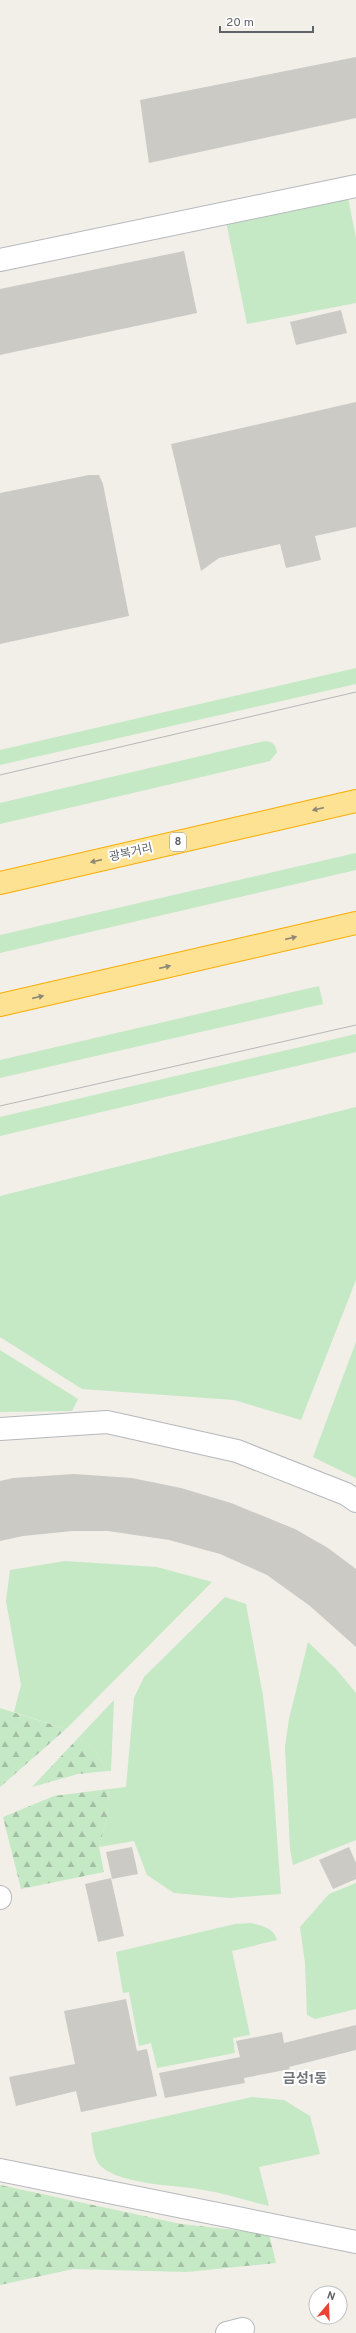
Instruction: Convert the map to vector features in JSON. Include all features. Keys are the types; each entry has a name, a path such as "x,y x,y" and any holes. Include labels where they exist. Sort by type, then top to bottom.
{"highway":[{"name":"광복거리","path":"0,883 356,801"},
{"path":"0,1005 356,923"}],"street":[{"path":"0,260 356,186"},
{"path":"0,1429 107,1422 237,1451 346,1494 356,1501"},
{"path":"0,2170 356,2242"}],"green space":[{"path":"348,198 356,238 356,303 247,324 226,221"},
{"path":"356,668 356,684 0,765 0,750"},
{"path":"265,741 273,744 277,752 270,761 0,824 0,803"},
{"path":"356,853 356,870 0,953 0,935"},
{"path":"319,986 323,1004 0,1078 0,1060"},
{"path":"356,1034 356,1052 0,1136 0,1117"},
{"path":"356,1107 356,1280 301,1420 234,1400 82,1389 0,1337 0,1196"},
{"path":"356,1342 356,1478 313,1457"},
{"path":"0,1350 78,1399 72,1411 0,1412"},
{"path":"65,1561 157,1567 212,1582 66,1729 14,1712 21,1685 6,1601 10,1570"},
{"path":"225,1597 246,1604 263,1696 273,1781 281,1894 230,1898 174,1893 147,1875 134,1841 99,1847 107,1818 109,1789 126,1787 134,1698 144,1677"},
{"path":"308,1642 336,1669 356,1693 356,1840 293,1865 290,1849 285,1747 289,1719"},
{"path":"114,1700 111,1771 107,1771 97,1754 79,1737"},
{"path":"0,1708 66,1729 0,1787"},
{"path":"79,1737 97,1754 107,1771 78,1774 32,1787"},
{"path":"109,1789 107,1818 99,1847 104,1872 21,1889 3,1817 54,1796"},
{"path":"356,1883 356,2009 315,2019 307,2015 305,1963 300,1927 329,1894"},
{"path":"251,1923 270,1930 277,1940 232,1951 250,2035 233,2038 235,2053 157,2068 151,2043 139,2046 129,1992 123,1993 116,1952 235,1924"},
{"path":"252,2097 284,2100 310,2116 320,2154 259,2167 269,2206 211,2191 136,2181 111,2173 102,2167 97,2160 91,2133"},
{"path":"0,2185 181,2224 269,2234 276,2263 186,2272 73,2269 0,2285"}],"building":[{"path":"356,57 356,118 149,163 140,100"},
{"path":"184,251 197,313 0,355 0,289"},
{"path":"341,310 347,333 296,345 290,322"},
{"path":"356,402 356,527 315,536 321,560 286,568 280,544 219,558 201,571 171,444"},
{"path":"89,475 99,475 103,484 129,616 0,644 0,493"},
{"path":"74,1474 132,1478 181,1488 231,1503 295,1529 328,1548 356,1569 356,1647 310,1606 267,1575 220,1554 169,1540 108,1531 73,1531 23,1536 0,1541 0,1481 13,1478"},
{"path":"132,1847 138,1874 112,1879 106,1852"},
{"path":"349,1847 356,1863 356,1879 333,1889 319,1860"},
{"path":"111,1878 124,1936 98,1942 85,1884"},
{"path":"126,1999 137,2051 147,2049 157,2096 81,2112 76,2091 16,2106 9,2077 75,2064 64,2011"},
{"path":"356,2025 356,2050 289,2067 290,2069 244,2078 245,2083 165,2098 159,2073 240,2057 236,2041 282,2032 284,2043"}],"tram line":[{"path":"0,775 356,692"},
{"path":"0,1106 356,1025"}],"district":[{"name":"금성1동","path":"305,2079"}]}
